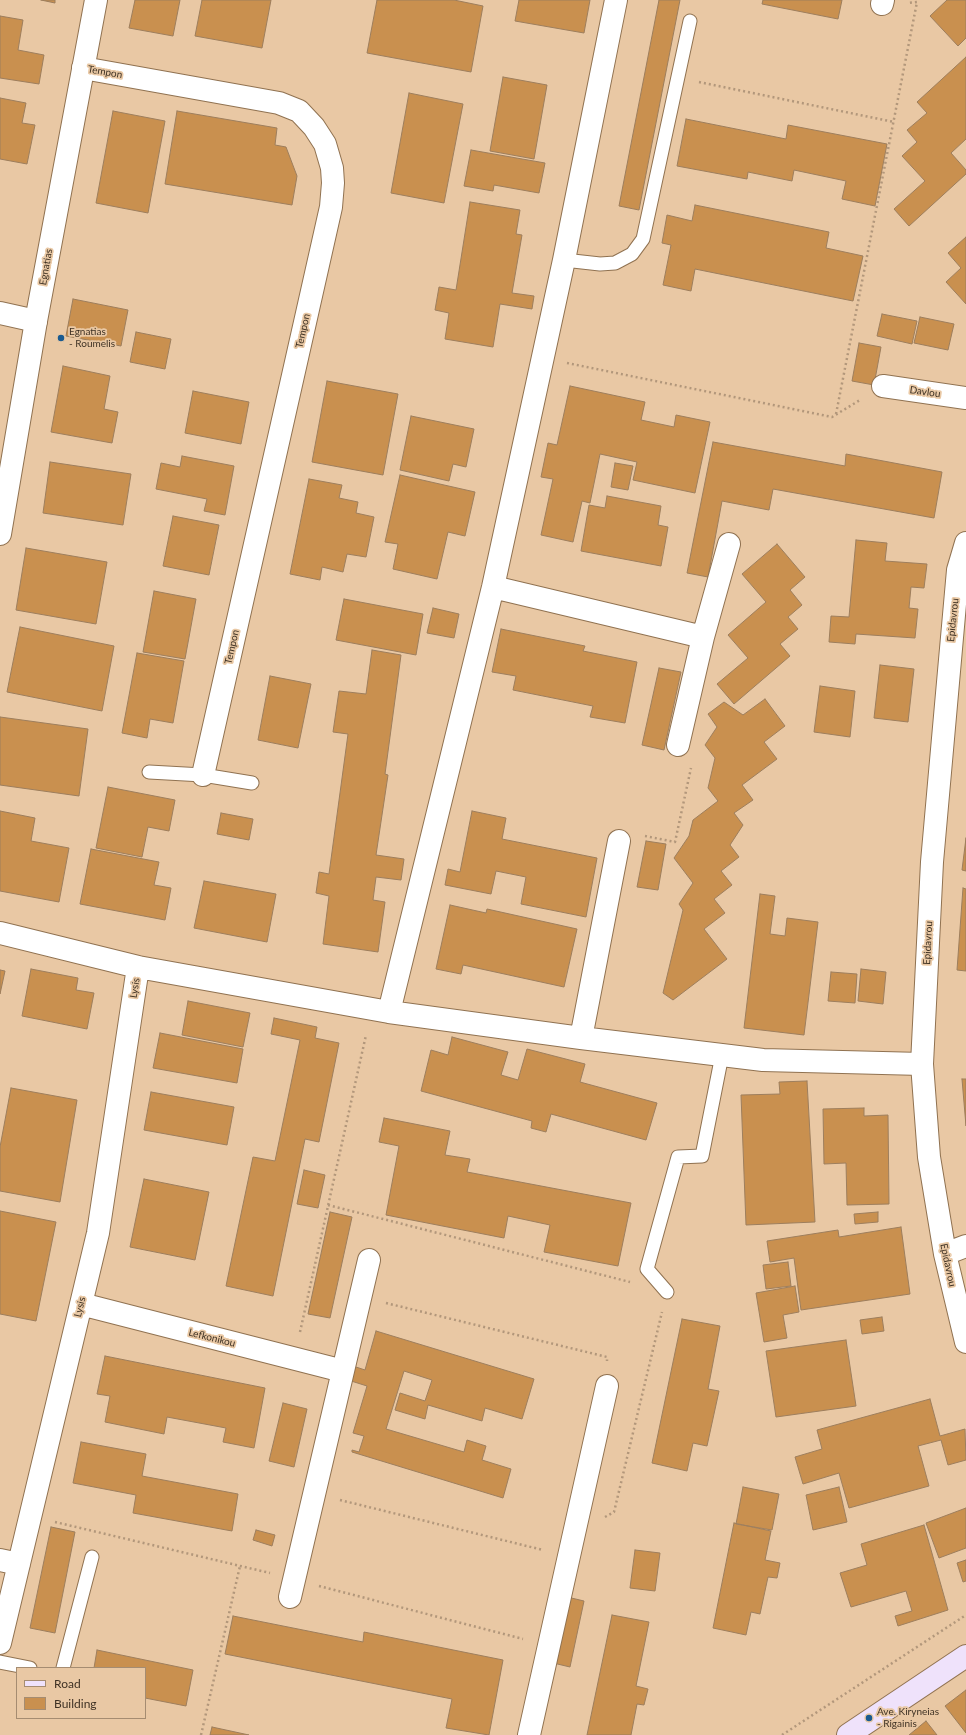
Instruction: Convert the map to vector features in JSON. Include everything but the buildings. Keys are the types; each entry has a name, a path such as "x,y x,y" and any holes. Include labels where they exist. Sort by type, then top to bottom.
{"main road":[{"path":"848,1735 966,1656"}],"street":[{"name":"Egnatias","path":"0,534 36,321 96,0"},
{"path":"380,1010 493,587 564,260 616,0"},
{"name":"Tempon","path":"83,68 279,103 299,111 314,127 325,144 332,168 334,184 331,207 203,775"},
{"path":"0,314 36,321"},
{"name":"Davlou","path":"883,386 966,398"},
{"name":"Epidavrou","path":"966,543 958,570 934,839 922,1064 929,1157 945,1254 966,1342"},
{"path":"678,745 703,637 730,544"},
{"path":"493,587 703,637"},
{"path":"581,1038 619,841"},
{"path":"0,933 138,967 380,1010 581,1038 763,1060 922,1064"},
{"name":"Lysis","path":"0,1643 9,1562 81,1304 98,1233 138,967"},
{"path":"945,1254 966,1246"},
{"path":"290,1596 369,1260"},
{"name":"Lefkonikou","path":"81,1304 344,1371"},
{"path":"529,1735 607,1386"}],"lane":[{"path":"564,260 600,264 615,263 632,254 643,239 690,21"},
{"path":"149,772 203,775 252,783"},
{"path":"667,1292 647,1269 678,1157 702,1156 722,1055"},
{"path":"63,1667 92,1557"},
{"path":"0,1662 25,1667"}],"path":[{"path":"836,414 917,2 882,2"},
{"path":"678,78 894,122"},
{"path":"542,358 832,417 883,386"},
{"path":"619,841 630,833 675,842 692,759 678,745"},
{"path":"294,1358 328,1205 380,1010"},
{"path":"328,1205 667,1292 614,1512 601,1519"},
{"path":"361,1297 607,1357 607,1386"},
{"path":"314,1494 569,1556"},
{"path":"201,1735 240,1566"},
{"path":"782,1735 966,1615"}],"place":[{"name":"Egnatias - Roumelis","path":"61,338"},
{"name":"Ave. Kiryneias - Rigainis","path":"869,1718"}]}
